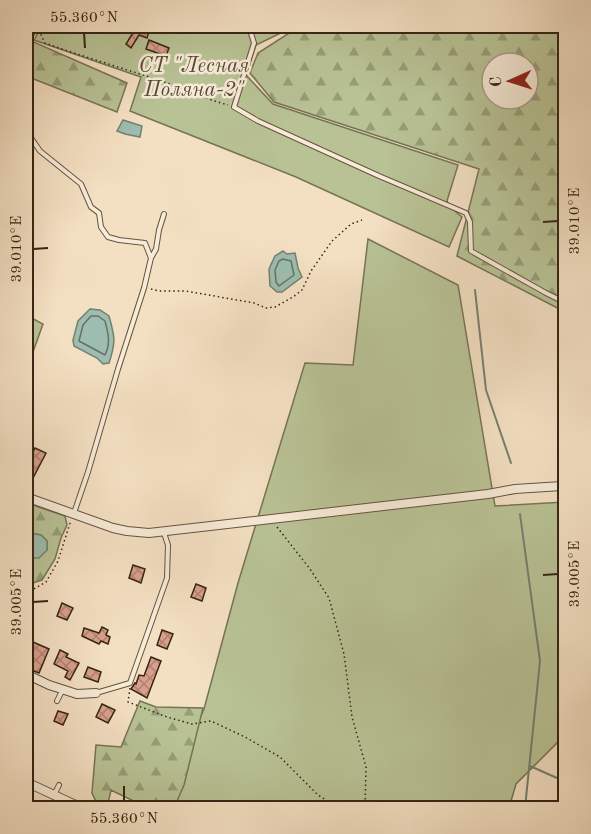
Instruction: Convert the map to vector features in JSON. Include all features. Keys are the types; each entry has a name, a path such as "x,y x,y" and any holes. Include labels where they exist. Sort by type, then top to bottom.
{"street":[{"path":"26,497 128,531 149,533 566,484"},
{"path":"26,674 62,690 77,694 96,693"},
{"path":"26,782 82,808"}],"lane":[{"path":"225,26 243,31 250,28 254,43 234,107 268,126 466,213 470,222 471,251 566,303"},
{"path":"26,124 31,138 40,151 81,184 91,207 99,213 101,227 108,237 145,243 151,258"},
{"path":"73,514 88,472 151,258 156,249 164,214"},
{"path":"96,693 130,683 166,579 168,545 164,532"},
{"path":"57,701 62,690"},
{"path":"54,795 59,785"}],"path":[{"path":"45,26 41,35 45,43 234,107"},
{"path":"144,288 159,291 186,291 254,303 266,308 275,307 302,290 311,271 332,241 351,224 362,220"},
{"path":"26,585 34,589 46,582 58,561 73,514"},
{"path":"271,519 310,569 329,598 344,654 352,717 366,767 365,808"},
{"path":"130,683 128,702 192,724 211,721 245,737 280,757 318,795 338,808"}],"green space":[{"path":"26,26 39,26 31,41 127,83 117,112 26,76"},
{"name":"СТ \"Лесная Поляна-2\"","path":"42,26 295,26 256,45 246,75 273,104 458,165 447,201 450,207 462,217 449,247 296,177 130,111 141,77 34,40"},
{"path":"300,26 565,26 565,312 457,256 479,169 274,102 250,73 258,53"},
{"path":"368,239 458,285 495,506 565,502 565,740 559,741 516,784 509,808 159,808 204,709 238,583 305,363 353,365"},
{"path":"26,315 43,324 29,363 26,363"},
{"path":"27,503 65,516 67,525 55,559 42,580 26,585 26,554 31,558 47,550 47,541 41,535 29,533 26,537"},
{"path":"140,701 156,707 203,708 184,785 174,808 148,808 111,790 107,808 99,808 92,793 96,745 121,747"}],"water":[{"path":"123,120 142,126 140,137 117,131"},
{"path":"283,251 287,254 295,253 302,277 282,292 277,292 270,286 269,269 275,256"},
{"path":"90,309 100,310 109,316 114,340 109,363 103,364 97,358 74,346 73,340 78,321"},
{"path":"29,533 41,535 47,541 47,550 39,558 31,558 26,554 26,537"}],"building":[{"path":"137,26 149,31 147,38 139,35 131,48 126,44"},
{"path":"149,40 169,48 166,56 146,49"},
{"path":"35,448 46,453 32,480 26,477 26,466"},
{"path":"133,565 145,569 141,583 129,578"},
{"path":"196,584 206,588 202,601 191,597"},
{"path":"62,603 73,608 67,620 57,616"},
{"path":"102,627 108,630 106,635 110,637 108,644 101,641 99,644 82,636 84,628 99,633"},
{"path":"162,630 173,634 167,649 157,645"},
{"path":"26,639 49,649 39,673 26,668"},
{"path":"60,650 68,654 66,657 79,663 70,680 65,677 68,671 54,664"},
{"path":"151,657 161,661 147,698 131,689 136,684 139,675 144,676"},
{"path":"88,667 101,672 98,682 84,677"},
{"path":"102,704 115,710 108,723 96,717"},
{"path":"58,711 68,714 63,725 54,721"}],"waterway":[{"path":"475,290 486,390 511,463"},
{"path":"520,514 540,661 525,808"},
{"path":"530,766 566,782"}]}
